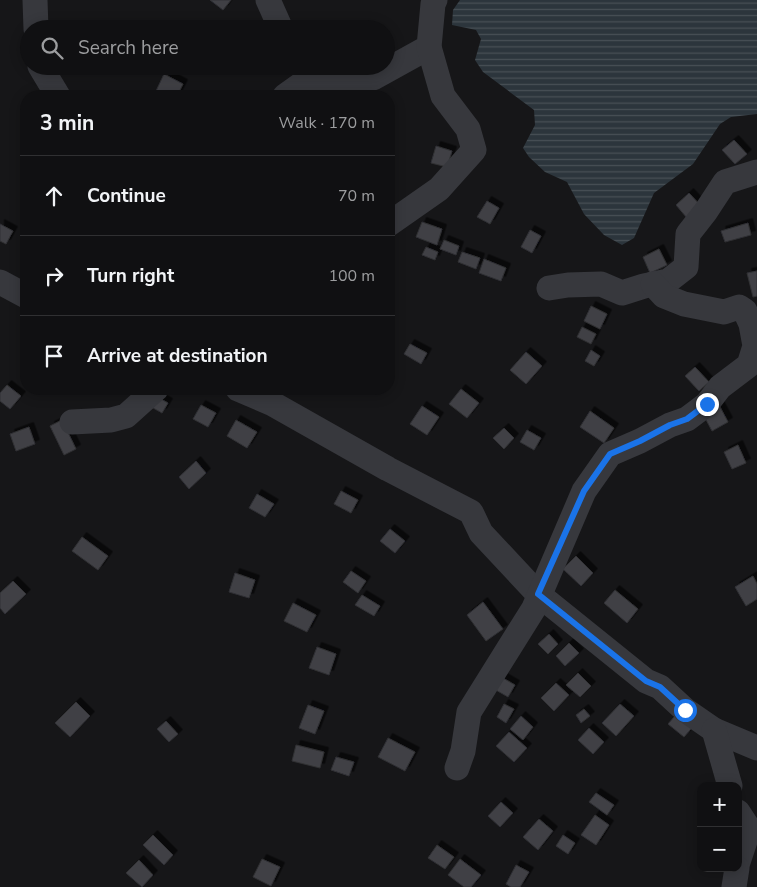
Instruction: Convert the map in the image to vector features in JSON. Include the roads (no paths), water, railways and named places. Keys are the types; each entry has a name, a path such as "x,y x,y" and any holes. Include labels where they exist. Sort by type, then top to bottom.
{"street":[{"path":"35,0 36,20"},
{"path":"268,0 277,20"},
{"path":"395,220 439,189 474,150 468,129 443,96 430,47 433,4 435,0"},
{"path":"395,66 430,47"},
{"path":"45,75 54,90"},
{"path":"293,90 306,81 373,78 379,75"},
{"path":"549,288 568,285 601,284 622,293 668,281 686,267 688,234 725,182 757,172"},
{"path":"0,282 20,293"},
{"path":"457,768 463,750 469,712 534,608 538,594 584,491 610,454 670,425 687,419 707,404 720,387 749,365 754,346 751,324 746,311 739,307 724,312 684,304 664,296 653,284"},
{"path":"72,422 111,420 126,416 149,395"},
{"path":"277,396 388,469 471,512 481,534 538,594 646,681 660,687 685,710 714,730 757,748"},
{"path":"714,730 729,782"},
{"path":"742,848 748,826"},
{"path":"734,887 736,872"}]}
